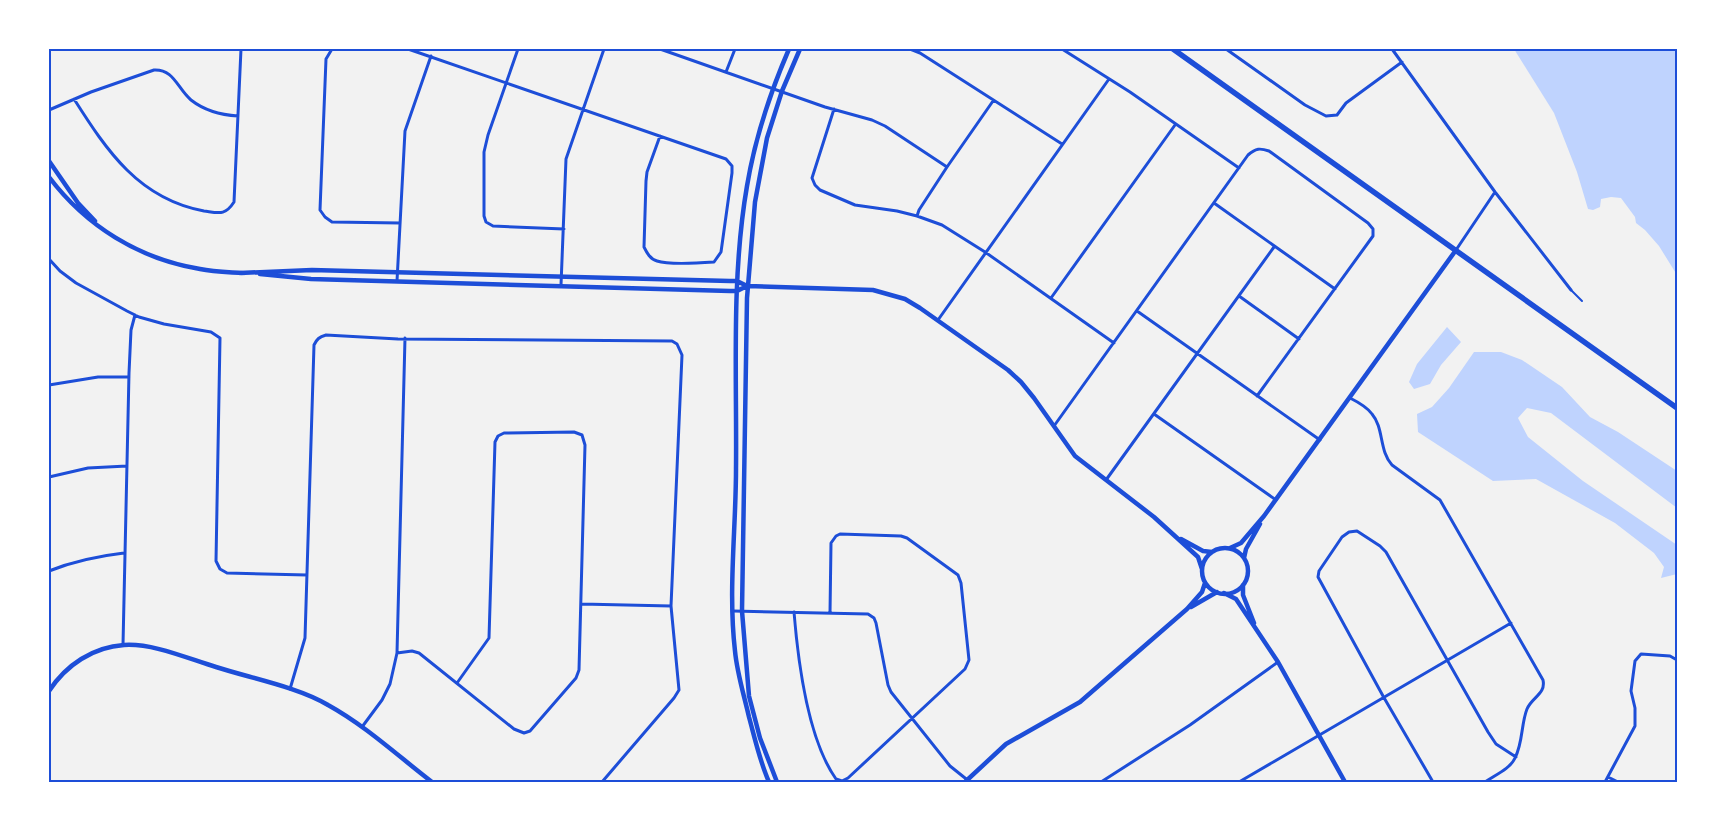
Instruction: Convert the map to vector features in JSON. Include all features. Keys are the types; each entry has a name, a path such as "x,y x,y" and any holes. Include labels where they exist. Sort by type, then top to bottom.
{"main road":[{"path":"1173,49 1677,408"}],"street":[{"path":"74,99 102,143 122,166 142,184 178,204 220,213 229,210 234,202 240,49"},
{"path":"332,49 326,59 320,210 332,222 400,223"},
{"path":"408,49 583,108 726,159 732,166 723,244 720,256 714,262 656,261 648,256 644,247 647,172 660,136"},
{"path":"518,49 488,135 484,152 484,216 486,222 492,226 564,229"},
{"path":"561,285 566,159 604,49"},
{"path":"660,49 834,109 872,120 886,126 946,168"},
{"path":"726,72 735,49"},
{"path":"769,782 757,746 737,664 732,611 736,472 737,282 747,186 756,140 772,88 789,49"},
{"path":"777,782 760,738 749,696 742,611 747,286 755,202 767,138 782,91 800,49"},
{"path":"910,49 920,53 1062,144"},
{"path":"1062,49 1239,168"},
{"path":"1226,49 1305,105 1326,116 1337,115 1346,103 1402,62"},
{"path":"1392,49 1495,192 1571,290"},
{"path":"397,281 406,131 431,56"},
{"path":"49,110 154,70 160,70 168,72 180,89 197,104 216,114 238,116"},
{"path":"938,320 1109,79"},
{"path":"917,216 946,168 993,101"},
{"path":"834,109 812,178 820,190 855,205 917,216 942,226 986,252 1114,343"},
{"path":"1051,298 1176,125"},
{"path":"1054,426 1248,154 1260,148 1269,151 1368,223 1373,229 1373,236 1257,396"},
{"path":"49,161 78,203 105,231"},
{"path":"49,177 77,209 105,231 136,250 164,261 201,269 311,279 737,291 747,286"},
{"path":"1230,548 1241,543 1276,500 1456,250 1495,192"},
{"path":"1214,203 1335,289"},
{"path":"1106,480 1274,247"},
{"path":"49,259 60,271 76,283 100,298 135,315 164,324 211,332 220,338 215,557 218,566 227,573 307,575"},
{"path":"240,273 312,270 737,282 747,286 872,290 905,298 1008,370 1034,398 1076,456 1154,517 1198,557 1206,583 1217,592 1236,599 1278,662 1345,782"},
{"path":"1239,296 1299,339"},
{"path":"1137,311 1320,440"},
{"path":"123,645 129,377 131,330 135,315"},
{"path":"290,690 305,638 314,345 321,336 665,341 677,344 682,355 671,606 679,690 602,782"},
{"path":"362,727 382,700 390,684 397,653 404,338"},
{"path":"49,385 98,377 129,377"},
{"path":"1350,398 1369,409 1374,416 1386,458 1392,465 1440,500 1544,680 1543,691 1528,708 1516,758 1510,766 1485,782"},
{"path":"1154,414 1276,500"},
{"path":"397,653 412,651 418,653 514,729 524,733 530,731 576,678 579,670 585,445 582,435 574,432 504,433 498,436 495,442 489,638 457,683"},
{"path":"49,477 88,468 127,466"},
{"path":"1244,558 1246,549 1264,516"},
{"path":"1433,782 1383,696 1318,577 1319,571 1342,538 1349,532 1357,531 1386,552 1496,744 1516,758"},
{"path":"794,612 799,665 811,717 824,759 836,779 842,780 848,778 965,669 969,660 961,583 958,576 907,538 901,536 840,534 836,536 832,543 830,613"},
{"path":"1175,536 1203,551 1212,552"},
{"path":"1202,569 1204,561 1212,552 1222,548 1230,548 1237,551 1244,558 1248,571 1243,584 1238,589 1224,593"},
{"path":"49,571 96,556 124,553"},
{"path":"732,611 868,614 874,618 891,692 950,766 967,781 1006,744 1080,702 1187,609 1202,592 1206,583"},
{"path":"1243,584 1244,595 1256,629"},
{"path":"1187,609 1217,592"},
{"path":"581,604 671,606"},
{"path":"1239,782 1383,696 1511,623"},
{"path":"49,691 64,672 94,652 123,645 156,649 326,703 362,727 432,782"},
{"path":"1605,782 1635,726 1636,708 1631,691 1635,661 1641,654 1670,656 1677,660"},
{"path":"1103,782 1190,725 1278,662"},
{"path":"1608,777 1618,782"}],"lane":[{"path":"1571,290 1582,300"}],"water":[{"path":"1514,49 1677,49 1677,275 1659,246 1636,223 1635,217 1621,198 1601,199 1600,207 1593,210 1588,209 1577,172 1554,113"},
{"path":"1447,327 1461,342 1441,365 1430,384 1414,389 1409,382 1417,364"},
{"path":"1474,352 1501,352 1522,360 1562,387 1590,417 1618,432 1677,471 1677,508 1551,413 1527,408 1518,418 1528,437 1583,481 1677,545 1677,574 1661,578 1664,567 1654,553 1615,523 1536,479 1493,481 1418,432 1417,414 1432,407 1449,388"}]}
